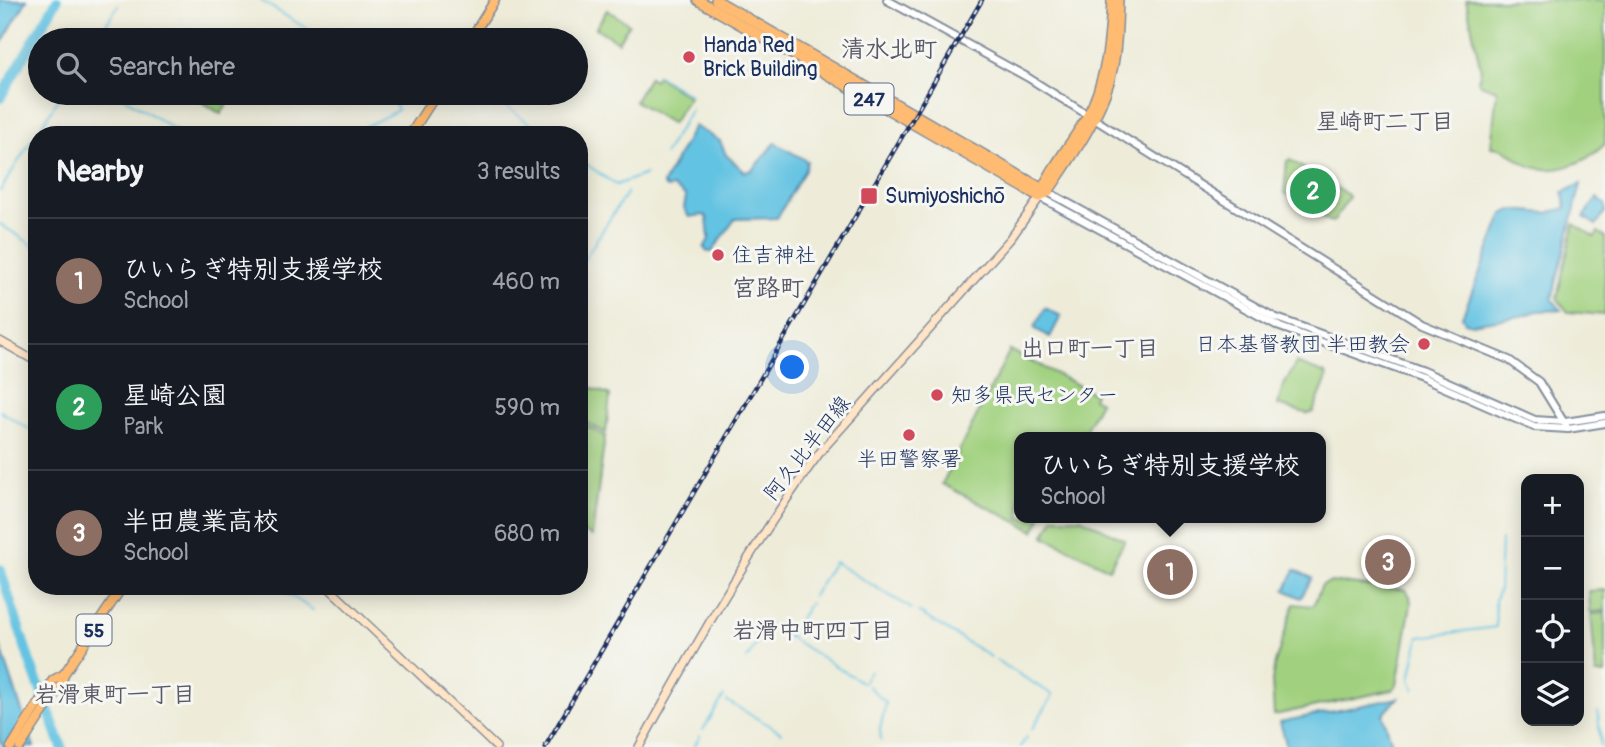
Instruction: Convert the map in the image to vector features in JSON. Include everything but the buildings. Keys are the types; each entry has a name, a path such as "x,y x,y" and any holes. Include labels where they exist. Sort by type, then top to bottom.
{"highway":[{"name":"247","path":"698,0 1043,193"},
{"name":"247","path":"716,0 1043,193"},
{"path":"1091,117 1107,60 1112,0"},
{"path":"1043,193 1107,89 1114,62 1118,0"}],"main road":[{"path":"478,28 495,0"},
{"path":"416,126 429,105"},
{"name":"阿久比半田線","path":"639,747 702,636 796,486 821,452 1011,239 1043,193"},
{"path":"0,341 28,357"},
{"name":"55","path":"20,747 116,595"},
{"path":"336,595 496,747"},
{"name":"55","path":"11,747 53,680 64,674"}],"street":[{"path":"887,0 1027,77 1422,324 1509,360 1544,388 1567,425"},
{"path":"1043,193 1280,327 1422,378 1534,427 1605,424"},
{"path":"1567,425 1605,416"}],"green space":[{"path":"1466,0 1605,0 1605,144 1587,158 1554,169 1531,166 1504,150 1491,147 1497,90 1478,81 1481,70"},
{"path":"607,10 629,24 618,42 596,28"},
{"path":"657,76 689,97 672,124 635,101 649,77 654,80"},
{"path":"207,105 227,105 221,114"},
{"path":"1290,160 1348,195 1334,221 1331,222 1284,193 1287,161"},
{"path":"1574,224 1595,237 1598,232 1605,237 1605,315 1568,312 1557,298"},
{"path":"1010,350 1095,394 1093,398 1100,402 1085,432 1014,432 1014,521 942,484"},
{"path":"1296,363 1326,374 1327,378 1313,412 1308,414 1278,405 1282,389"},
{"path":"588,386 610,395 606,433 588,424"},
{"path":"588,427 605,436 592,536 588,534"},
{"path":"1018,523 1038,523 1034,531"},
{"path":"1051,523 1091,523 1125,540 1109,569 1044,536"},
{"path":"1330,582 1406,590 1410,596 1411,604 1397,685 1392,690 1274,715 1272,681 1275,663 1294,604 1313,606 1322,585"},
{"path":"1605,590 1605,611 1590,612 1589,591"},
{"path":"1605,613 1605,674 1596,674 1591,614"}],"water":[{"path":"0,0 27,0 0,46"},
{"path":"694,126 720,141 726,155 745,172 752,170 775,143 807,161 805,170 777,218 735,219 712,252 704,248 709,239 707,217 689,217 684,208 686,196 673,187 666,188 663,184"},
{"path":"1581,184 1552,299 1561,310 1537,311 1472,324 1465,322 1462,317 1503,214 1512,210 1547,213 1566,208 1563,192"},
{"path":"1597,198 1605,204 1605,212 1596,225 1584,217"},
{"path":"1045,308 1061,316 1050,337 1034,328"},
{"path":"1295,570 1312,578 1301,598 1285,590"},
{"path":"0,645 34,747 3,747 0,739"},
{"path":"1398,698 1383,715 1393,747 1287,747 1280,722"}],"waterway":[{"path":"41,28 57,0"},
{"path":"260,0 306,28"},
{"path":"104,28 118,6"},
{"path":"0,98 28,50"},
{"path":"657,75 690,95"},
{"path":"42,126 55,105"},
{"path":"136,105 169,126"},
{"path":"367,126 398,110 395,105"},
{"path":"504,105 533,126"},
{"path":"664,155 691,109"},
{"path":"0,191 28,146"},
{"path":"588,165 616,185 646,174"},
{"path":"588,253 627,192"},
{"path":"0,224 28,242"},
{"path":"0,411 28,428"},
{"path":"1414,690 1410,679 1419,637 1496,627 1495,599 1499,590 1501,540"},
{"path":"813,596 834,562 912,609"},
{"path":"0,569 30,662 62,747"},
{"path":"289,595 313,610"},
{"path":"788,637 810,603"},
{"path":"918,612 991,657"},
{"path":"747,659 768,624 863,683 870,671"},
{"path":"996,660 1053,695 1032,729"},
{"path":"868,686 886,703 880,729 881,740"},
{"path":"703,730 724,696"},
{"path":"727,701 782,733"},
{"path":"1598,712 1601,747"},
{"path":"694,747 700,736"},
{"path":"1020,747 1027,737"}],"railway":[{"path":"545,747 982,0"}],"place":[{"name":"Handa Red Brick Building","path":"689,57"},
{"name":"星崎公園","path":"1313,191"},
{"name":"Sumiyoshichō","path":"869,196"},
{"name":"住吉神社","path":"718,255"},
{"name":"日本基督教団 半田教会","path":"1424,344"},
{"name":"知多県民センター","path":"937,395"},
{"name":"半田警察署","path":"909,435"},
{"name":"半田農業高校","path":"1388,562"},
{"name":"ひいらぎ特別支援学校","path":"1170,572"}],"district":[{"name":"清水北町","path":"889,49"},
{"name":"星崎町二丁目","path":"1385,121"},
{"name":"宮路町","path":"768,288"},
{"name":"出口町一丁目","path":"1090,348"},
{"name":"岩滑中町四丁目","path":"813,630"},
{"name":"岩滑東町一丁目","path":"115,694"}]}
